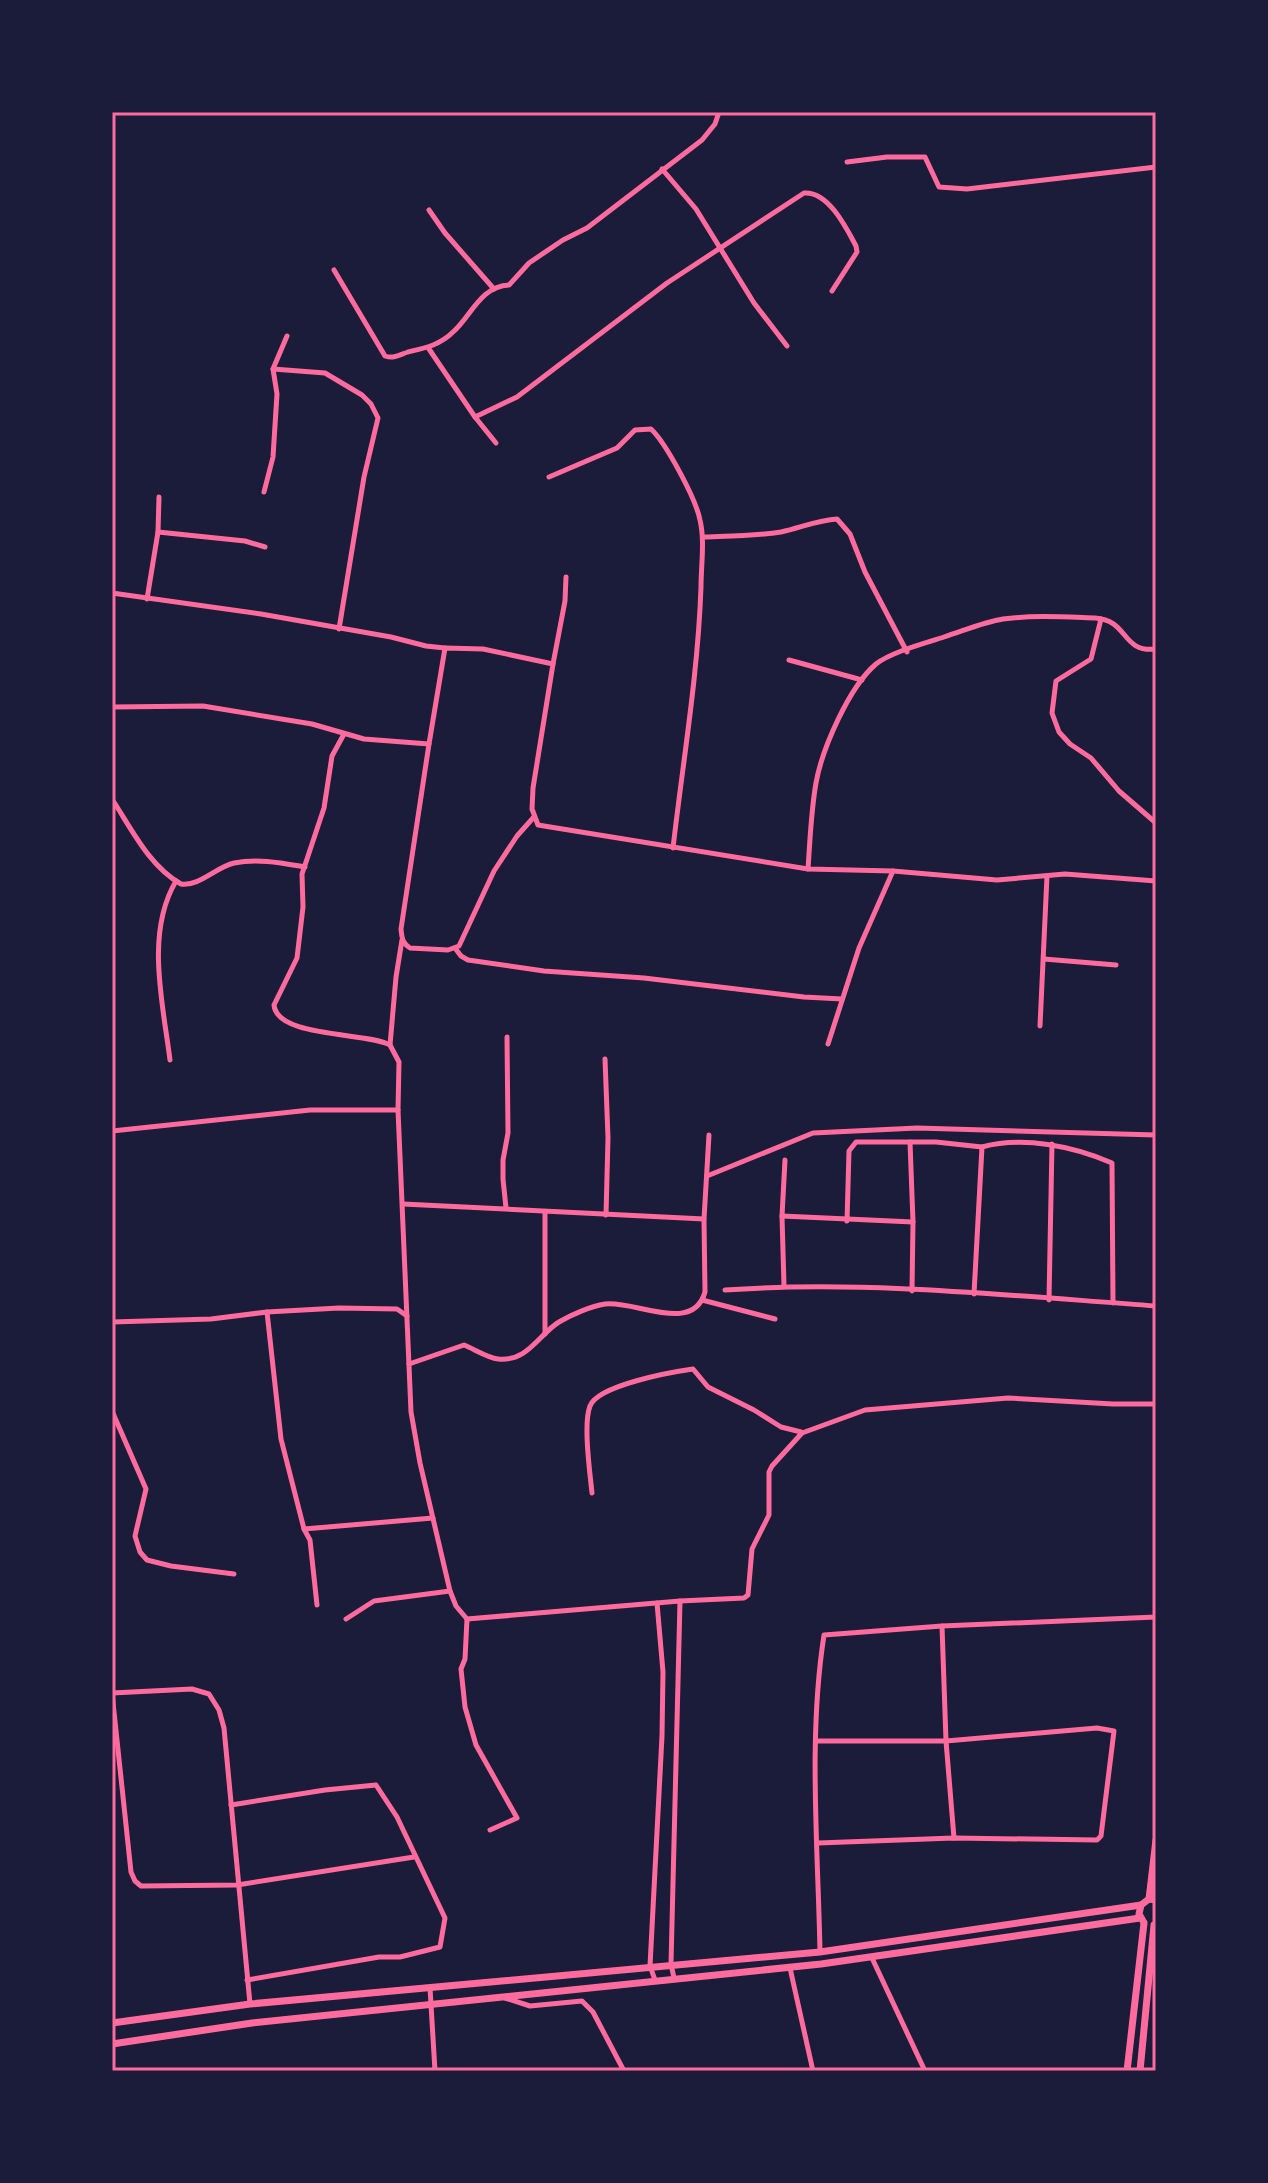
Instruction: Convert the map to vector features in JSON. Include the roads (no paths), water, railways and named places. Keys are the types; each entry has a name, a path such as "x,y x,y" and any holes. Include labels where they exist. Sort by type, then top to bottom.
{"main road":[{"path":"112,2023 250,2004 820,1952 1141,1905 1154,1900 1156,1840"},
{"path":"1127,2071 1141,1905"},
{"path":"112,2044 252,2023 872,1958 1142,1920 1155,1924 1140,2071"}],"street":[{"path":"334,270 385,356 392,358 429,349 454,331 475,303 500,285 509,285 529,263 587,228 702,140 715,124 719,112"},
{"path":"847,162 887,157 925,157 939,187 967,189 1156,167"},
{"path":"662,169 696,209 754,303 787,346"},
{"path":"475,417 517,397 667,283 796,196 813,192 834,212 856,246 857,252 832,291"},
{"path":"429,210 494,289"},
{"path":"264,492 273,457 277,394 273,369 287,336"},
{"path":"429,349 496,443"},
{"path":"273,369 325,373 371,404 378,418 358,506 339,629"},
{"path":"549,477 617,448 635,430 651,429 679,471 700,515 700,626 673,848"},
{"path":"147,599 158,532 159,497"},
{"path":"702,537 762,535 837,519 850,534 865,572 907,652"},
{"path":"158,532 233,539 265,547"},
{"path":"566,577 565,601 533,788 533,818 538,825 808,869 893,871 997,880 1065,874 1156,881"},
{"path":"112,593 261,614 445,648 483,649 553,664"},
{"path":"808,869 816,782 833,735 862,680 877,663 1001,619 1101,619 1117,624 1132,644 1142,650 1156,649"},
{"path":"1101,619 1091,659 1056,681 1052,699 1054,723 1063,737 1091,758 1119,791 1156,823"},
{"path":"445,648 401,929 390,1045 399,1062 398,1110 411,1412 450,1591 456,1606 467,1619 465,1659 461,1669 465,1707 476,1745 517,1818 490,1830"},
{"path":"789,660 862,680"},
{"path":"112,707 203,706 267,715 364,739 429,744"},
{"path":"344,734 332,756 324,808 302,874 303,907 297,958 274,1005 274,1013 280,1020 328,1034 380,1040 390,1045"},
{"path":"112,799 140,844 176,881 187,885 220,867 244,861 305,867"},
{"path":"402,940 410,948 455,948 463,940 494,871 533,818"},
{"path":"828,1044 859,948 893,871"},
{"path":"1040,1026 1047,876"},
{"path":"170,1060 159,936 166,898 176,881"},
{"path":"455,948 468,960 544,971 842,999"},
{"path":"1044,959 1116,965"},
{"path":"506,1208 503,1160 508,1133 507,1037"},
{"path":"605,1059 608,1138 606,1215"},
{"path":"112,1131 310,1110 398,1110"},
{"path":"707,1176 813,1133 917,1128 1156,1135"},
{"path":"409,1364 464,1345 498,1359 523,1355 557,1323 606,1304 671,1314 694,1310 705,1292 704,1219 709,1135"},
{"path":"847,1221 851,1146 856,1142 982,1147 1052,1144 1112,1163 1113,1303"},
{"path":"910,1142 912,1291"},
{"path":"1049,1300 1052,1144"},
{"path":"974,1294 982,1147"},
{"path":"784,1286 782,1216 785,1160"},
{"path":"403,1204 704,1219"},
{"path":"545,1212 545,1335"},
{"path":"782,1216 913,1222"},
{"path":"725,1290 784,1286 1156,1306"},
{"path":"702,1300 775,1319"},
{"path":"112,1322 211,1319 339,1308 397,1309 408,1317"},
{"path":"267,1312 281,1439 304,1529 310,1540 317,1605"},
{"path":"592,1493 588,1449 590,1407 598,1396 659,1373 693,1369 708,1387 781,1427 802,1433"},
{"path":"467,1619 680,1601 737,1600 748,1595 752,1549 769,1515 769,1472 772,1466 802,1433 856,1412 1008,1398 1156,1404"},
{"path":"112,1411 146,1489 135,1536 140,1552 147,1560 171,1566 234,1574"},
{"path":"304,1529 433,1518"},
{"path":"346,1619 374,1601 450,1591"},
{"path":"674,1978 671,1964 680,1601"},
{"path":"655,1980 650,1966 663,1672 657,1603"},
{"path":"820,1952 816,1741 819,1660 824,1635 942,1626 1156,1617"},
{"path":"942,1626 946,1741 954,1838"},
{"path":"250,2004 237,1885 224,1728 219,1710 209,1694 192,1689 112,1693 131,1872 141,1886 237,1885 414,1857"},
{"path":"816,1741 946,1741 1097,1728 1114,1731 1114,1751 1101,1836 1097,1840 954,1838 818,1843"},
{"path":"231,1805 376,1785 397,1817 445,1918 440,1947 400,1957 379,1957 247,1980"},
{"path":"872,1958 925,2071"},
{"path":"790,1967 813,2071"},
{"path":"430,1987 435,2071"},
{"path":"500,1996 530,2006 582,2001 593,2012 624,2071"}]}
